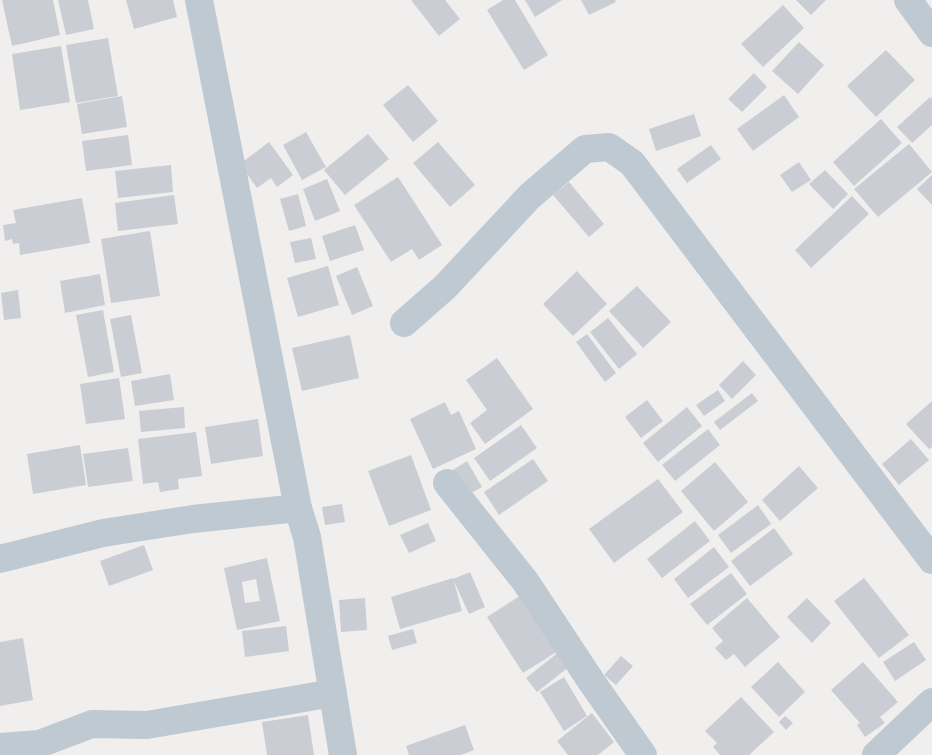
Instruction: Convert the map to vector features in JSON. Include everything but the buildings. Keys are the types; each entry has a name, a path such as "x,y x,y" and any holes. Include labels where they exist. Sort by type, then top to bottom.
{"street":[{"path":"199,0 298,508 307,537 343,755"},
{"path":"908,0 932,33"},
{"path":"404,323 445,287 530,196 569,162 585,149 609,147 632,163 932,560"},
{"path":"447,483 525,581 643,755"},
{"path":"0,559 103,533 193,519 298,508"},
{"path":"0,747 39,744 92,724 147,724 333,693"},
{"path":"876,755 932,702"}]}
